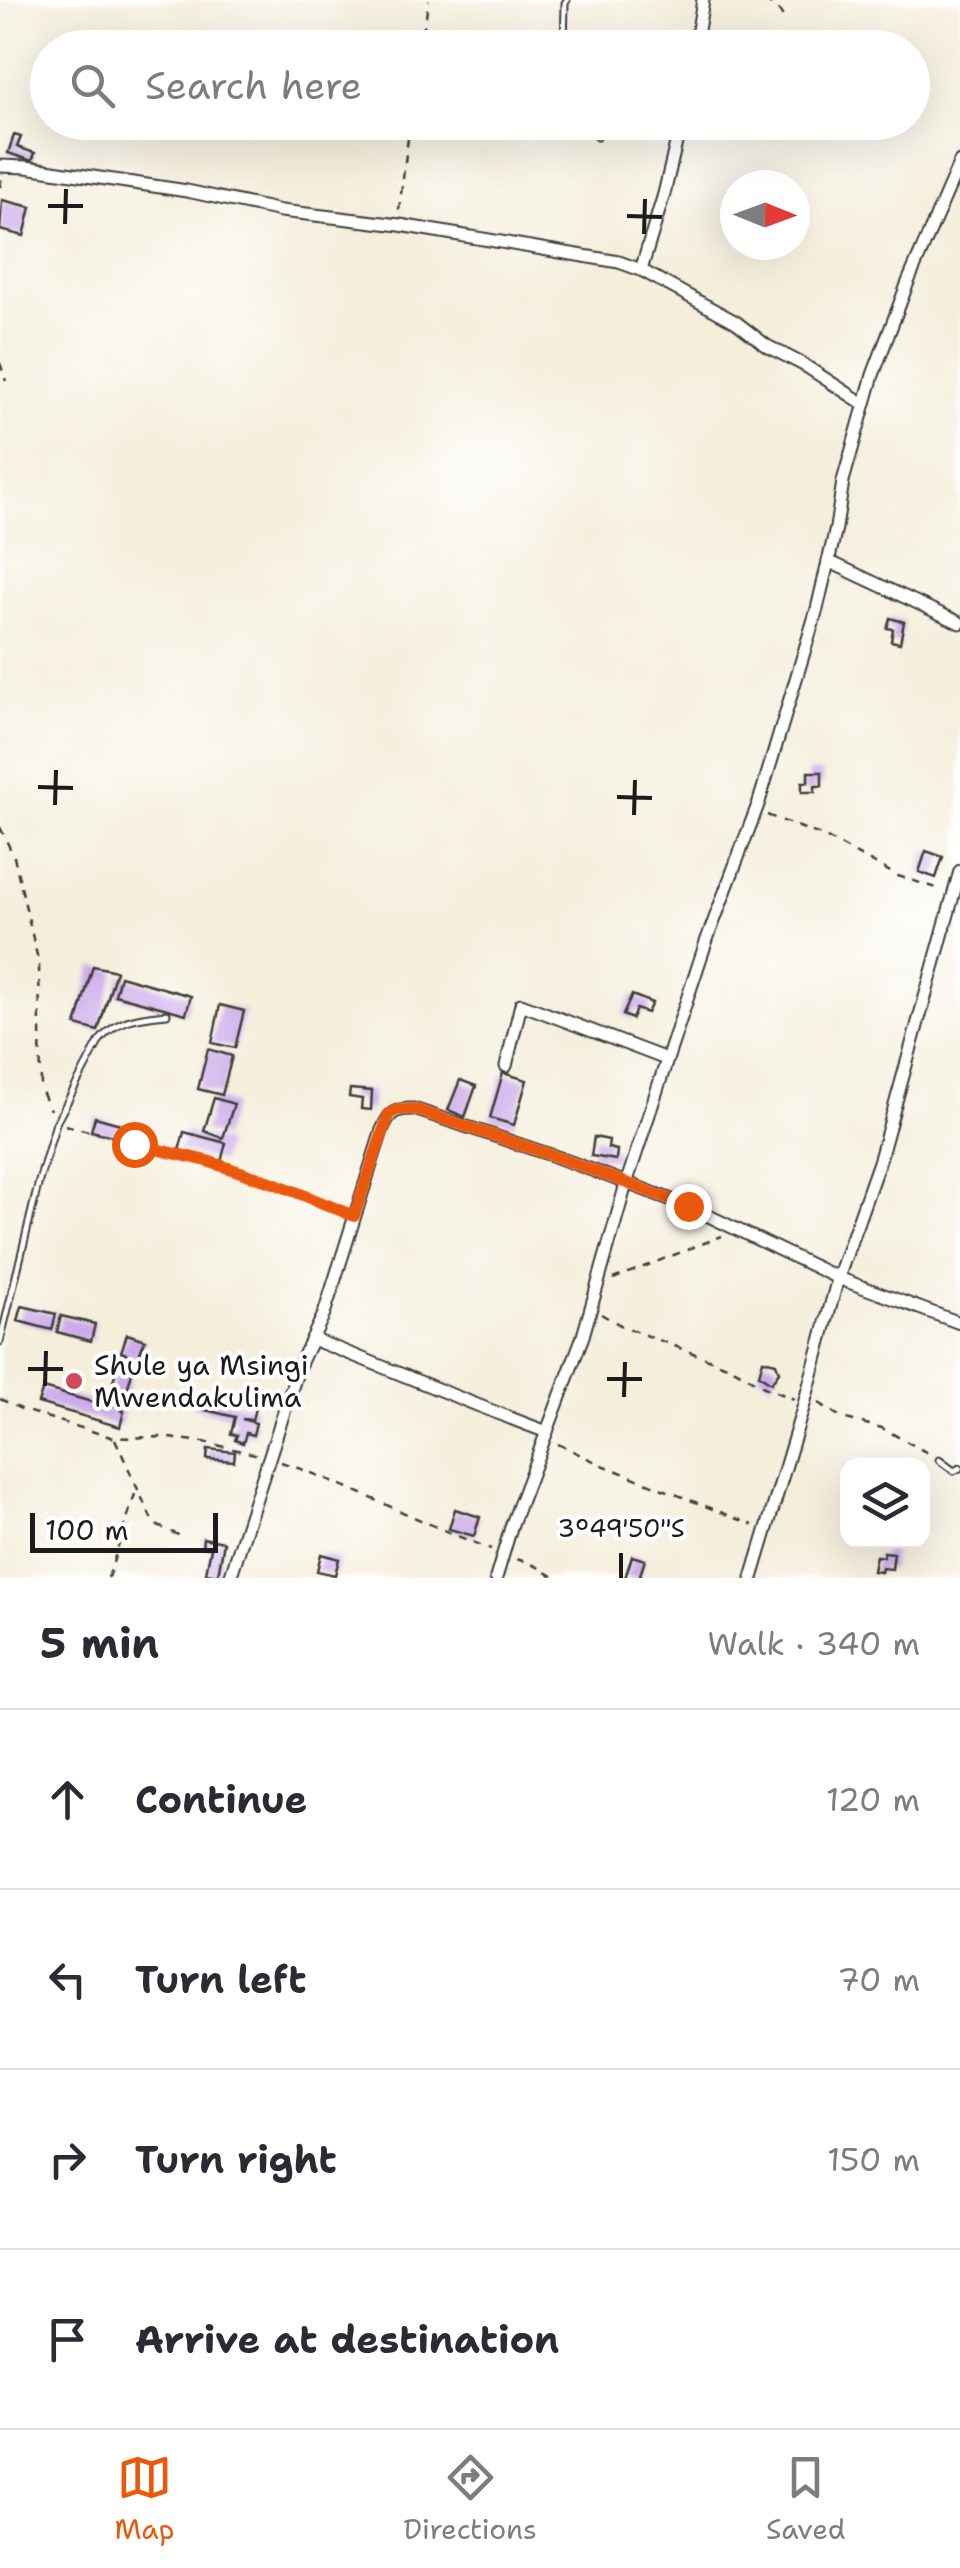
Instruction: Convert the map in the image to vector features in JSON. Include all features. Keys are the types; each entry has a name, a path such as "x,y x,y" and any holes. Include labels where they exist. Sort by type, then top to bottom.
{"street":[{"path":"698,30 703,0"},
{"path":"642,270 676,140"},
{"path":"496,1578 590,1309 666,1059 756,811 817,609 843,481 864,404 908,282 960,162"},
{"path":"0,166 187,191 281,211 400,225 619,262 642,270 736,322 767,346 864,404"},
{"path":"828,561 960,623"},
{"path":"752,1578 838,1278 880,1158 956,899 960,872"},
{"path":"506,1066 521,1004 666,1059"},
{"path":"230,1578 299,1366 324,1314 389,1114 404,1108 557,1157 688,1206 838,1278 960,1323"},
{"path":"312,1339 547,1432"}],"lane":[{"path":"564,30 567,0"},
{"path":"0,1342 56,1123 108,1030 132,1018 167,1014"},
{"path":"939,1460 954,1471 960,1468"}],"path":[{"path":"423,30 428,0"},
{"path":"765,0 786,22"},
{"path":"400,225 408,140"},
{"path":"0,363 6,380"},
{"path":"756,811 822,836 898,876 956,899"},
{"path":"0,827 14,856 39,964 41,1089 56,1123 207,1161 354,1216"},
{"path":"597,1285 737,1230"},
{"path":"590,1309 622,1326 732,1368 784,1396 797,1400 806,1395 842,1418 882,1428 939,1460"},
{"path":"0,1399 114,1438 160,1436 268,1458 536,1566 556,1578"},
{"path":"547,1432 552,1441 600,1464 766,1530"},
{"path":"114,1438 151,1518 158,1526 185,1538"},
{"path":"108,1578 136,1490"}],"building":[{"path":"14,135 21,137 17,147 35,153 32,161 8,153"},
{"path":"2,200 31,207 24,236 0,230"},
{"path":"890,618 904,622 900,643 891,641 893,629 887,628"},
{"path":"808,772 822,772 822,786 815,786 815,792 802,792"},
{"path":"926,851 943,857 936,878 919,872"},
{"path":"93,966 116,971 98,1031 76,1025"},
{"path":"120,976 191,996 186,1014 115,995"},
{"path":"632,995 652,1003 647,1013 636,1009 632,1019 623,1015"},
{"path":"220,1005 244,1011 235,1048 212,1043"},
{"path":"208,1049 232,1056 222,1095 198,1089"},
{"path":"503,1073 527,1080 514,1125 490,1118"},
{"path":"460,1080 476,1086 465,1117 448,1110"},
{"path":"350,1089 372,1091 371,1110 361,1109 362,1099 349,1097"},
{"path":"214,1098 234,1104 223,1138 204,1131"},
{"path":"95,1117 120,1124 117,1137 91,1131"},
{"path":"184,1132 226,1143 221,1162 179,1151"},
{"path":"594,1137 609,1140 608,1148 617,1150 616,1160 591,1156"},
{"path":"22,1306 56,1314 52,1330 18,1321"},
{"path":"61,1316 95,1324 91,1341 57,1332"},
{"path":"127,1334 145,1340 138,1358 121,1352"},
{"path":"120,1356 135,1361 123,1405 108,1400"},
{"path":"763,1360 776,1363 779,1372 771,1383 759,1375"},
{"path":"43,1388 122,1407 120,1427 38,1403"},
{"path":"196,1394 255,1408 252,1420 242,1419 256,1423 253,1435 246,1433 243,1443 235,1440 237,1435 231,1434 235,1417 193,1407"},
{"path":"208,1449 235,1452 234,1461 207,1459"},
{"path":"455,1509 480,1517 474,1536 449,1529"},
{"path":"203,1538 224,1542 218,1575 206,1573 211,1548 202,1547"},
{"path":"884,1552 894,1553 892,1569 873,1571 876,1556 883,1557"},
{"path":"321,1554 339,1559 335,1575 317,1571"},
{"path":"632,1556 645,1560 639,1578 625,1578"}],"place":[{"name":"Shule ya Msingi Mwendakulima","path":"74,1381"}],"route":[{"path":"134,1144 207,1161 354,1216 389,1114 414,1109 688,1206"}]}
